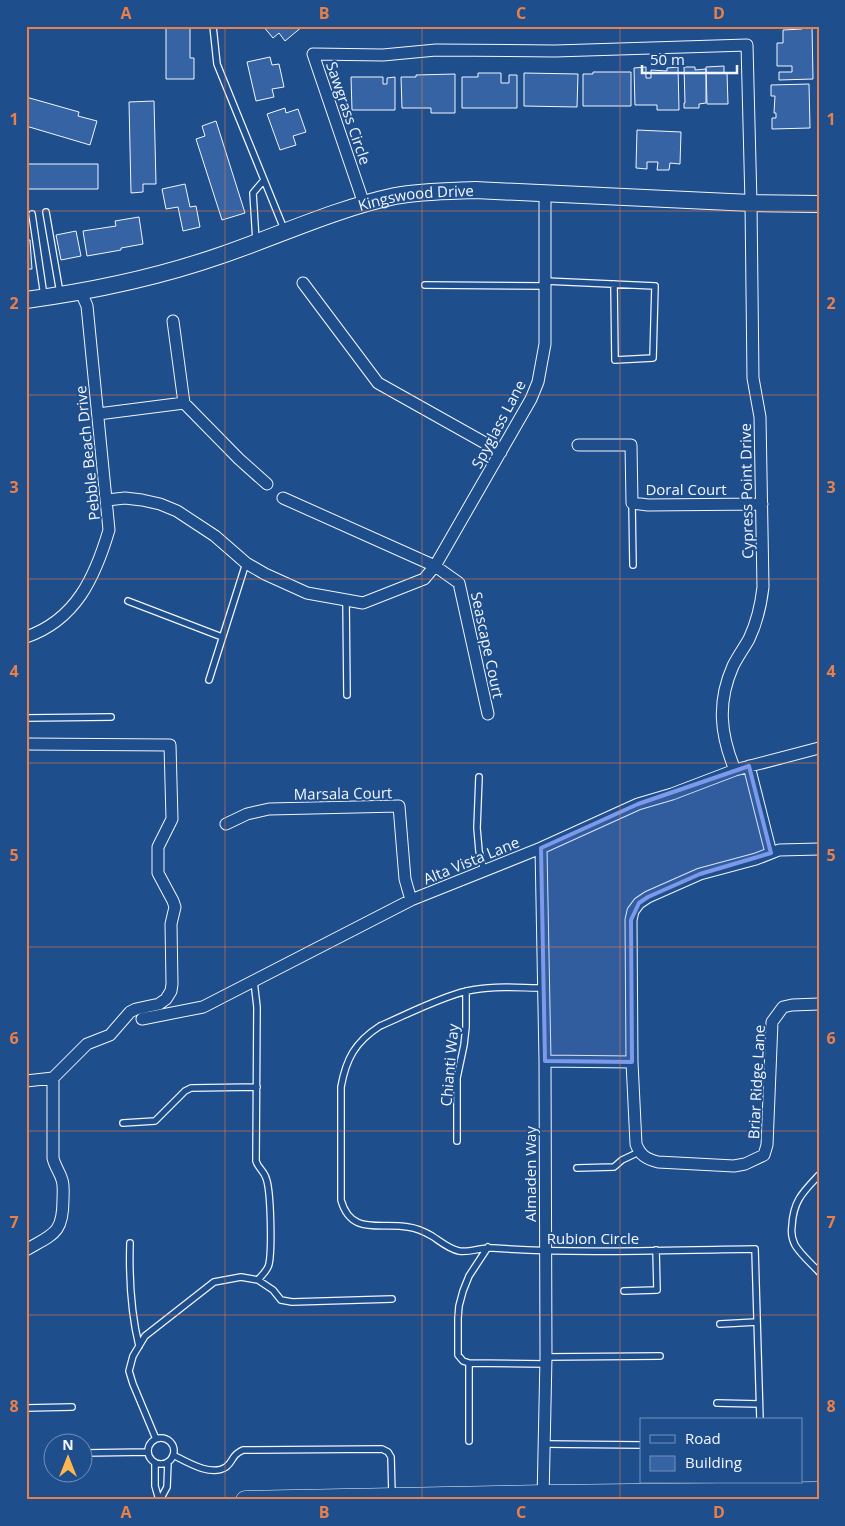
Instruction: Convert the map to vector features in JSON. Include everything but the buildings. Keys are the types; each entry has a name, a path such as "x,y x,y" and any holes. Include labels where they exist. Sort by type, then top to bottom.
{"main road":[{"path":"245,1500 392,1496 544,1497 762,1487 819,1491"}],"street":[{"name":"Sawgrass Circle","path":"364,204 313,54 383,55 436,50 555,51 747,45 751,203"},
{"name":"Kingswood Drive","path":"26,300 130,282 222,255 322,217 397,196 475,190 751,203 819,204"},
{"name":"Spyglass Lane","path":"107,500 125,498 142,500 160,504 177,511 215,536 246,563 307,593 363,603 424,579 435,566 501,452 531,399 538,382 545,344 545,194"},
{"name":"Cypress Point Drive","path":"735,770 725,743 722,719 723,702 727,682 734,664 749,638 761,605 763,587 760,417 753,378 751,203"},
{"path":"303,283 378,383 501,452"},
{"name":"Pebble Beach Drive","path":"26,637 46,629 82,596 98,564 109,530 87,306 81,292"},
{"path":"173,321 184,403 239,459 267,484"},
{"path":"98,414 184,403"},
{"name":"Doral Court","path":"578,444 631,445 632,503 648,505 762,504"},
{"path":"283,498 435,566"},
{"name":"Seascape Court","path":"435,566 459,583 488,714"},
{"path":"26,744 170,745 172,819 158,847 157,860 158,873 174,901 175,907 171,924 172,984 171,991 166,999 159,1004 130,1012 110,1035 87,1044 53,1078 26,1081"},
{"name":"Alta Vista Lane","path":"142,1019 203,1007 411,900 541,848 638,804 672,794 735,770 819,748"},
{"path":"749,766 771,853"},
{"name":"Marsala Court","path":"226,824 247,814 269,809 399,806 405,879 411,900"},
{"name":"Almaden Way","path":"541,848 545,988 544,1497"},
{"path":"639,1152 636,1144 632,1062 631,920 633,911 638,903 648,897 700,874 756,859 784,849 819,849"},
{"name":"Briar Ridge Lane","path":"639,1152 647,1159 658,1162 734,1166 745,1164 764,1154 767,1146 772,1022 783,1007 819,1004"},
{"path":"545,1061 632,1062"},
{"path":"26,1250 53,1234 62,1220 63,1183 54,1166 53,1158 53,1078"}],"lane":[{"path":"213,26 217,64 285,231"},
{"path":"256,242 253,193 264,180"},
{"path":"46,212 52,297"},
{"path":"32,214 52,297"},
{"path":"425,285 545,283 614,284 655,286 653,358 615,360 614,284"},
{"path":"632,503 633,565"},
{"path":"209,680 246,563"},
{"path":"346,600 347,695"},
{"path":"128,601 222,638"},
{"path":"26,718 110,717"},
{"path":"479,777 477,828 479,850 484,871"},
{"path":"254,981 257,1007 256,1161 264,1173 268,1186 271,1250 269,1266 258,1280"},
{"name":"Rubion Circle","path":"545,988 484,988 466,991 449,996 380,1026 364,1038 351,1055 344,1070 341,1087 341,1200 344,1209 347,1215 360,1224 409,1227 430,1235 454,1250 462,1252 488,1247 545,1251 755,1249 760,1418"},
{"name":"Chianti Way","path":"457,1141 457,1078 466,1027 466,991"},
{"path":"123,1123 155,1121 185,1091 191,1088 257,1087"},
{"path":"578,1168 614,1167 622,1160 639,1152"},
{"path":"819,1175 795,1203 792,1213 791,1230 796,1247 819,1272"},
{"path":"130,1243 129,1266 132,1302 139,1346"},
{"path":"488,1247 469,1276 463,1291 458,1318 458,1355 463,1362 660,1356"},
{"path":"624,1290 657,1290 656,1250"},
{"path":"156,1439 129,1371 133,1356 145,1336 214,1282 242,1277 258,1280 273,1290 281,1300 292,1302 392,1299"},
{"path":"720,1324 757,1322"},
{"path":"469,1363 469,1442"},
{"path":"717,1403 759,1404"},
{"path":"26,1408 72,1407"},
{"path":"160,1500 167,1487 168,1462 173,1455 173,1447 168,1441 160,1438 156,1439 150,1444 148,1452 151,1460 159,1464 168,1462"},
{"path":"545,1444 640,1444"},
{"path":"173,1455 201,1469 214,1470 228,1466 236,1453 243,1450 382,1449 388,1452 391,1457 392,1496"},
{"path":"92,1453 148,1452"},
{"path":"155,1463 155,1486 160,1500"}],"highlighted area":[{"path":"749,766 771,853 700,874 648,897 639,903 631,920 632,1062 545,1061 541,848 638,804"}]}
